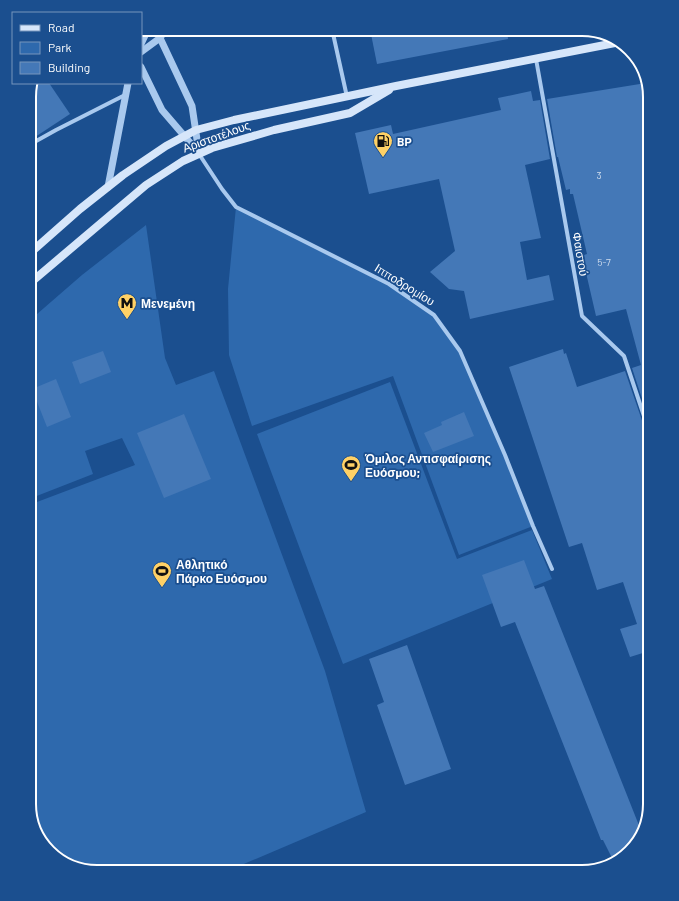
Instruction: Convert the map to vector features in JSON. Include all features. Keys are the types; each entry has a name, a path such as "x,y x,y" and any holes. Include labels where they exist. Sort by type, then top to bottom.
{"main road":[{"name":"Αριστοτέλους","path":"36,248 108,187 150,156 196,130 234,120 396,86 612,44"},
{"name":"Αριστοτέλους","path":"36,276 146,185 177,164 199,153 253,135 350,113 396,86"}],"street":[{"path":"142,51 163,36"},
{"path":"334,36 347,97"},
{"path":"160,38 188,96 193,110 199,153"},
{"name":"Φαιστού","path":"536,58 582,316 624,356 643,413"},
{"path":"142,69 162,110 199,153"},
{"path":"108,187 128,84"},
{"path":"36,141 125,95"},
{"name":"Ιπποδρομίου","path":"199,153 222,189 236,207 389,284 434,315 460,351 552,569"}],"green space":[{"path":"236,207 389,284 434,315 460,351 533,526 459,555 393,376 252,426 229,355 228,289"},
{"name":"Αθλητικό Πάρκο Ευόσμου","path":"146,225 165,358 176,385 214,371 325,671 366,812 241,865 97,865 81,863 66,857 54,847 46,838 39,824 36,804 36,502 135,465 122,438 85,451 93,474 36,496 36,315 82,275"},
{"name":"Αθλητικό Πάρκο Ευόσμου","path":"390,382 457,559 532,530 552,579 343,664 257,434"}],"building":[{"path":"371,36 508,36 508,39 377,64"},
{"path":"38,84 50,84 70,114 36,136 36,93"},
{"path":"642,84 643,97 643,402 632,368 641,365 626,309 596,316 584,264 584,255 587,254 573,194 570,194 570,189 566,190 557,157 547,99"},
{"path":"531,91 533,101 540,100 550,159 525,165 541,238 520,242 527,280 549,275 554,300 470,319 464,291 449,289 430,272 455,251 439,179 369,194 355,133 391,125 393,134 501,110 498,98"},
{"path":"563,349 564,354 566,353 577,387 625,371 643,423 643,653 630,657 620,629 637,624 623,582 597,590 582,543 569,547 509,367"},
{"path":"103,351 111,372 80,384 72,362"},
{"path":"56,379 71,417 47,427 36,399 36,387"},
{"path":"464,412 474,436 433,452 424,433 442,425 441,422"},
{"path":"184,414 211,479 164,498 137,433"},
{"path":"524,560 535,589 544,586 639,825 635,835 625,847 612,857 603,840 601,840 515,622 501,627 482,575"},
{"path":"407,645 451,769 405,785 377,705 384,702 369,659"}],"place":[{"name":"BP","path":"383,158"},
{"name":"Μενεμένη","path":"127,320"},
{"name":"Όμιλος Αντισφαίρισης Ευόσμου;","path":"351,482"},
{"name":"Αθλητικό Πάρκο Ευόσμου","path":"162,588"}]}
